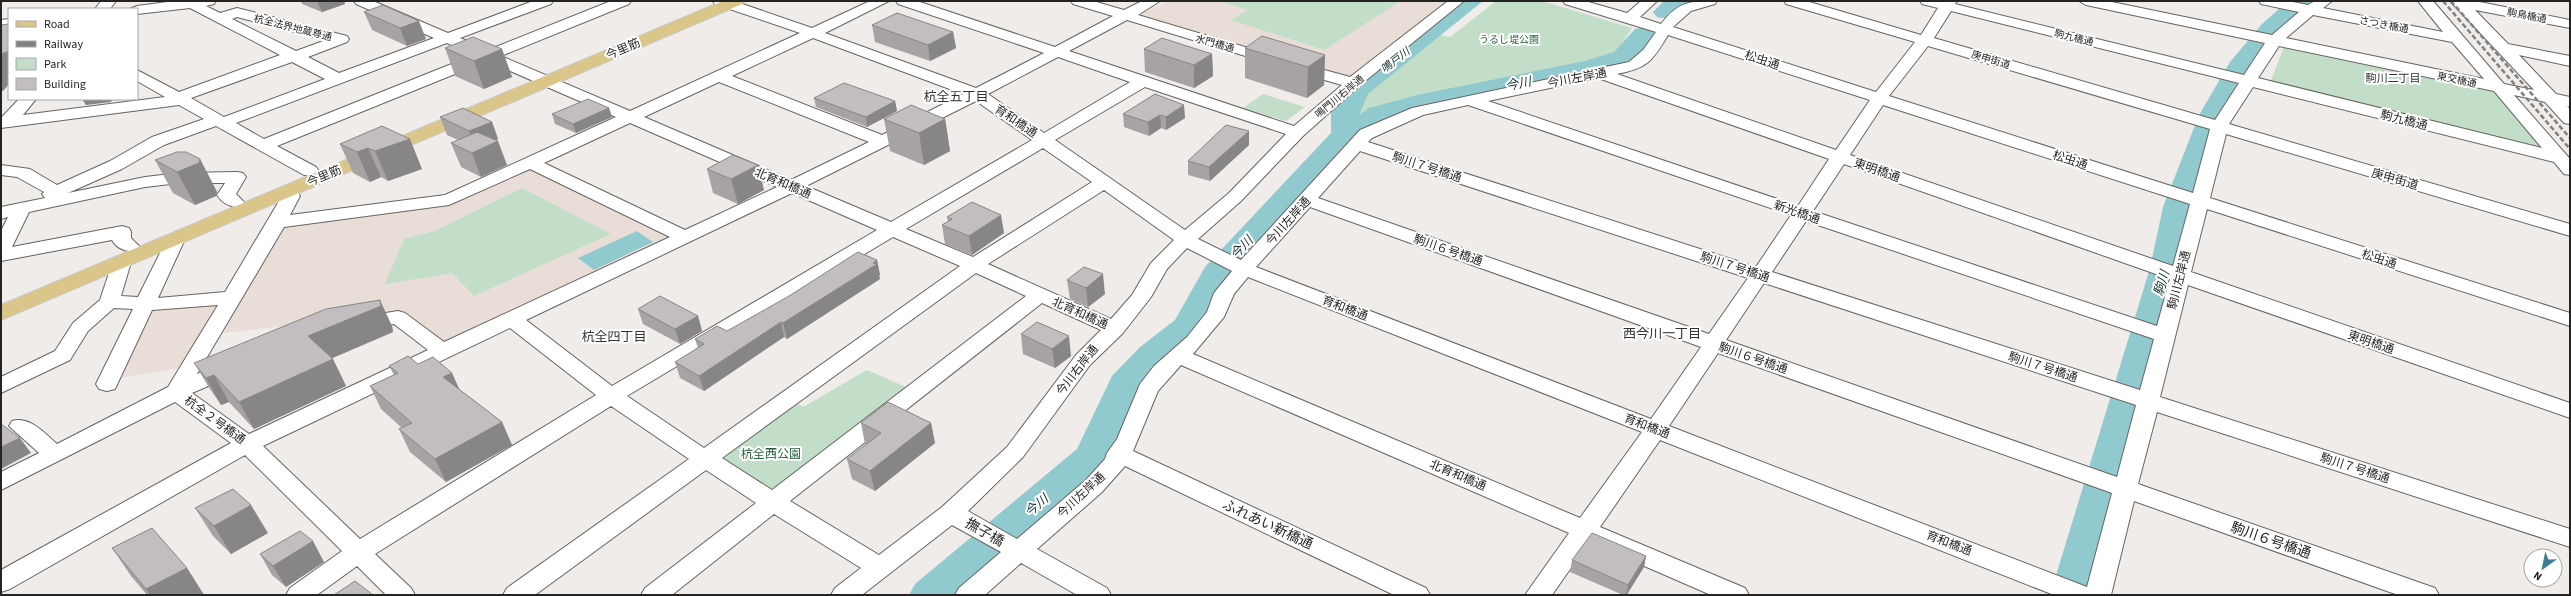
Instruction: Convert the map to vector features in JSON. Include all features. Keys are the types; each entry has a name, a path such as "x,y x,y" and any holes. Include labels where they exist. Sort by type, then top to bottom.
{"main road":[{"name":"今里筋","path":"1,313 235,202 310,170 540,79 726,2"},
{"name":"今里筋","path":"1,300 126,254 176,239 289,191 540,79"}],"street":[{"path":"138,10 211,1"},
{"name":"北育和橋通","path":"361,1 791,186 889,230 974,265 1116,329"},
{"path":"13,210 128,159 158,141 219,121 449,38 542,1"},
{"path":"263,145 624,1"},
{"path":"277,222 449,200 720,77 882,1"},
{"path":"903,1 1297,132"},
{"name":"水門橋通","path":"1078,1 1123,16 1353,83"},
{"path":"1,582 247,444 791,186 977,94 1153,1"},
{"name":"鳴門川右岸通","path":"1297,132 1353,83 1458,1"},
{"name":"松虫通","path":"1570,1 1667,26 2172,187 2570,306"},
{"name":"松虫通","path":"1597,1 1633,16"},
{"path":"1633,16 1650,1"},
{"name":"今川左岸通","path":"968,595 1094,486 1114,464 1118,453 1128,439 1148,390 1162,371 1180,356 1217,313 1224,293 1242,267 1307,200 1366,134 1378,127 1418,111 1634,66 1649,55 1667,26 1689,6 1710,1"},
{"name":"庚申街道","path":"1791,1 2570,230"},
{"name":"駒九橋通","path":"1927,1 1949,4 2565,164"},
{"name":"東交橋通","path":"2086,1 2570,102"},
{"name":"さつき橋通","path":"2266,1 2458,39"},
{"name":"駒川左岸通","path":"2098,595 2121,487 2176,274 2219,127 2274,41 2310,10 2325,1"},
{"path":"2425,1 2565,164"},
{"name":"育和橋通","path":"726,2 977,94 1189,242 1242,267 1655,430 2081,595"},
{"path":"2457,2 2505,48 2570,119"},
{"name":"駒鳥橋通","path":"2457,2 2570,24"},
{"path":"195,3 196,6 338,78"},
{"path":"1538,595 1586,530 1655,430 1711,343 1882,94 1925,40 1949,4"},
{"name":"杭全法界地蔵尊通","path":"219,18 237,12 277,24 342,39 294,56"},
{"path":"2505,48 2570,61"},
{"path":"5,122 178,99 294,56"},
{"name":"東明橋通","path":"1601,74 2570,412"},
{"path":"138,76 178,99 310,170"},
{"path":"720,77 882,141"},
{"path":"299,595 357,553 491,472 612,394 1143,81"},
{"path":"5,122 27,100"},
{"name":"新光橋通","path":"1466,100 2161,335"},
{"name":"今川右岸通","path":"844,595 951,513 1015,452 1083,360 1116,329 1141,297 1158,267 1189,242 1235,197 1297,132"},
{"name":"駒川７号橋通","path":"1357,144 2570,538"},
{"path":"530,163 685,237"},
{"path":"1,170 15,169 27,173 56,192"},
{"path":"13,210 145,182 179,178 237,177 226,195 235,202"},
{"path":"516,595 974,265 1105,182"},
{"name":"杭全２号橋通","path":"289,191 290,196 277,222 176,392 247,444 357,553 402,595"},
{"name":"松虫通","path":"2198,195 2570,320"},
{"name":"駒川６号橋通","path":"1307,200 2426,595"},
{"path":"1,250 13,210"},
{"path":"1,255 122,232 121,240 126,254 109,302 80,327 63,355 1,386"},
{"path":"107,384 176,239"},
{"path":"654,595 1040,295"},
{"path":"109,302 159,304 231,298"},
{"path":"342,325 398,317 442,351"},
{"path":"511,319 563,362 612,394 704,459 879,567"},
{"name":"北育和橋通","path":"1180,356 1736,595"},
{"path":"1,482 176,392 248,360"},
{"path":"20,426 56,454"},
{"name":"ふれあい新橋通","path":"1118,453 1417,595"},
{"name":"撫子橋","path":"951,513 1098,595"}],"shaded area":[{"path":"1167,1 1447,1 1350,78 1140,15"},
{"path":"532,168 667,235 665,240 455,341 440,342 406,312 223,333 279,226 453,204"},
{"path":"220,302 186,367 118,378 149,310"}],"green space":[{"path":"1220,1 1401,1 1324,50 1231,20 1248,10"},
{"name":"うるし堤公園","path":"1496,1 1542,1 1632,28 1617,51 1599,60 1408,100 1377,108 1352,121 1354,111 1362,99 1387,74 1439,35 1450,37"},
{"path":"2285,44 2489,85 2543,149 2270,83"},
{"path":"1263,94 1305,107 1286,121 1243,108"},
{"path":"522,188 611,234 474,296 452,273 385,284 404,239 435,231"},
{"name":"杭全西公園","path":"867,370 906,387 777,487 767,489 722,462 722,453 795,402 803,407"}],"water":[{"path":"637,231 653,242 594,270 578,258"}],"building":[{"path":"383,5 419,21 400,28 364,12"},
{"path":"897,13 953,32 928,45 872,25"},
{"path":"8,24 8,51 1,54 1,25"},
{"path":"1262,36 1325,55 1308,67 1245,48"},
{"path":"473,37 502,49 474,61 445,48"},
{"path":"1162,38 1212,54 1194,65 1144,49"},
{"path":"844,83 895,101 866,117 814,98"},
{"path":"1155,94 1184,105 1166,117 1160,115 1148,122 1123,114"},
{"path":"588,99 609,108 573,124 552,114"},
{"path":"911,105 945,119 919,133 884,119"},
{"path":"463,108 492,122 469,131 440,117"},
{"path":"1226,125 1249,131 1209,167 1188,161"},
{"path":"382,126 410,139 375,151 368,148 357,152 340,144"},
{"path":"477,132 498,141 472,153 451,143"},
{"path":"177,152 186,152 200,159 199,163 177,172 155,160"},
{"path":"733,155 758,165 731,179 707,169"},
{"path":"972,202 1001,215 969,236 942,225 952,219 947,217"},
{"path":"858,252 877,260 873,263 877,264 783,323 781,322 699,376 675,362 704,344 695,339 717,326 727,331 789,296"},
{"path":"1084,267 1103,274 1086,288 1067,280"},
{"path":"660,296 698,316 675,329 638,309"},
{"path":"380,300 381,306 308,336 333,359 239,402 214,375 206,378 194,363 326,309"},
{"path":"1037,322 1069,336 1052,349 1021,334"},
{"path":"408,356 418,364 433,357 452,373 443,377 502,422 435,459 399,429 412,423 370,386 398,373 389,366"},
{"path":"888,402 931,423 870,471 847,459 881,433 861,423"},
{"path":"1,424 20,438 1,447"},
{"path":"233,489 251,505 214,526 195,508"},
{"path":"152,528 187,568 146,589 112,548"},
{"path":"300,531 313,541 273,566 260,554"},
{"path":"1592,533 1646,556 1628,585 1572,560"},
{"path":"355,581 373,595 334,595"}],"waterway":[{"name":"鳴戸川","path":"1345,135 1345,111 1358,89 1471,1"},
{"name":"今川","path":"1665,12 1679,1"},
{"name":"駒川","path":"2071,595 2166,268 2178,207 2213,115 2239,67 2271,29 2296,6 2306,1"},
{"name":"今川","path":"1345,135 1379,114 1417,103 1591,68 1623,57 1644,34"},
{"name":"今川","path":"930,595 1093,456 1125,384 1152,355 1189,326 1216,274 1345,135"}],"railway":[{"path":"2443,1 2570,149"},
{"path":"2451,1 2570,138"}],"district":[{"name":"駒川二丁目","path":"2393,78"},
{"name":"杭全五丁目","path":"956,96"},
{"name":"西今川一丁目","path":"1662,333"},
{"name":"杭全四丁目","path":"614,336"}]}
